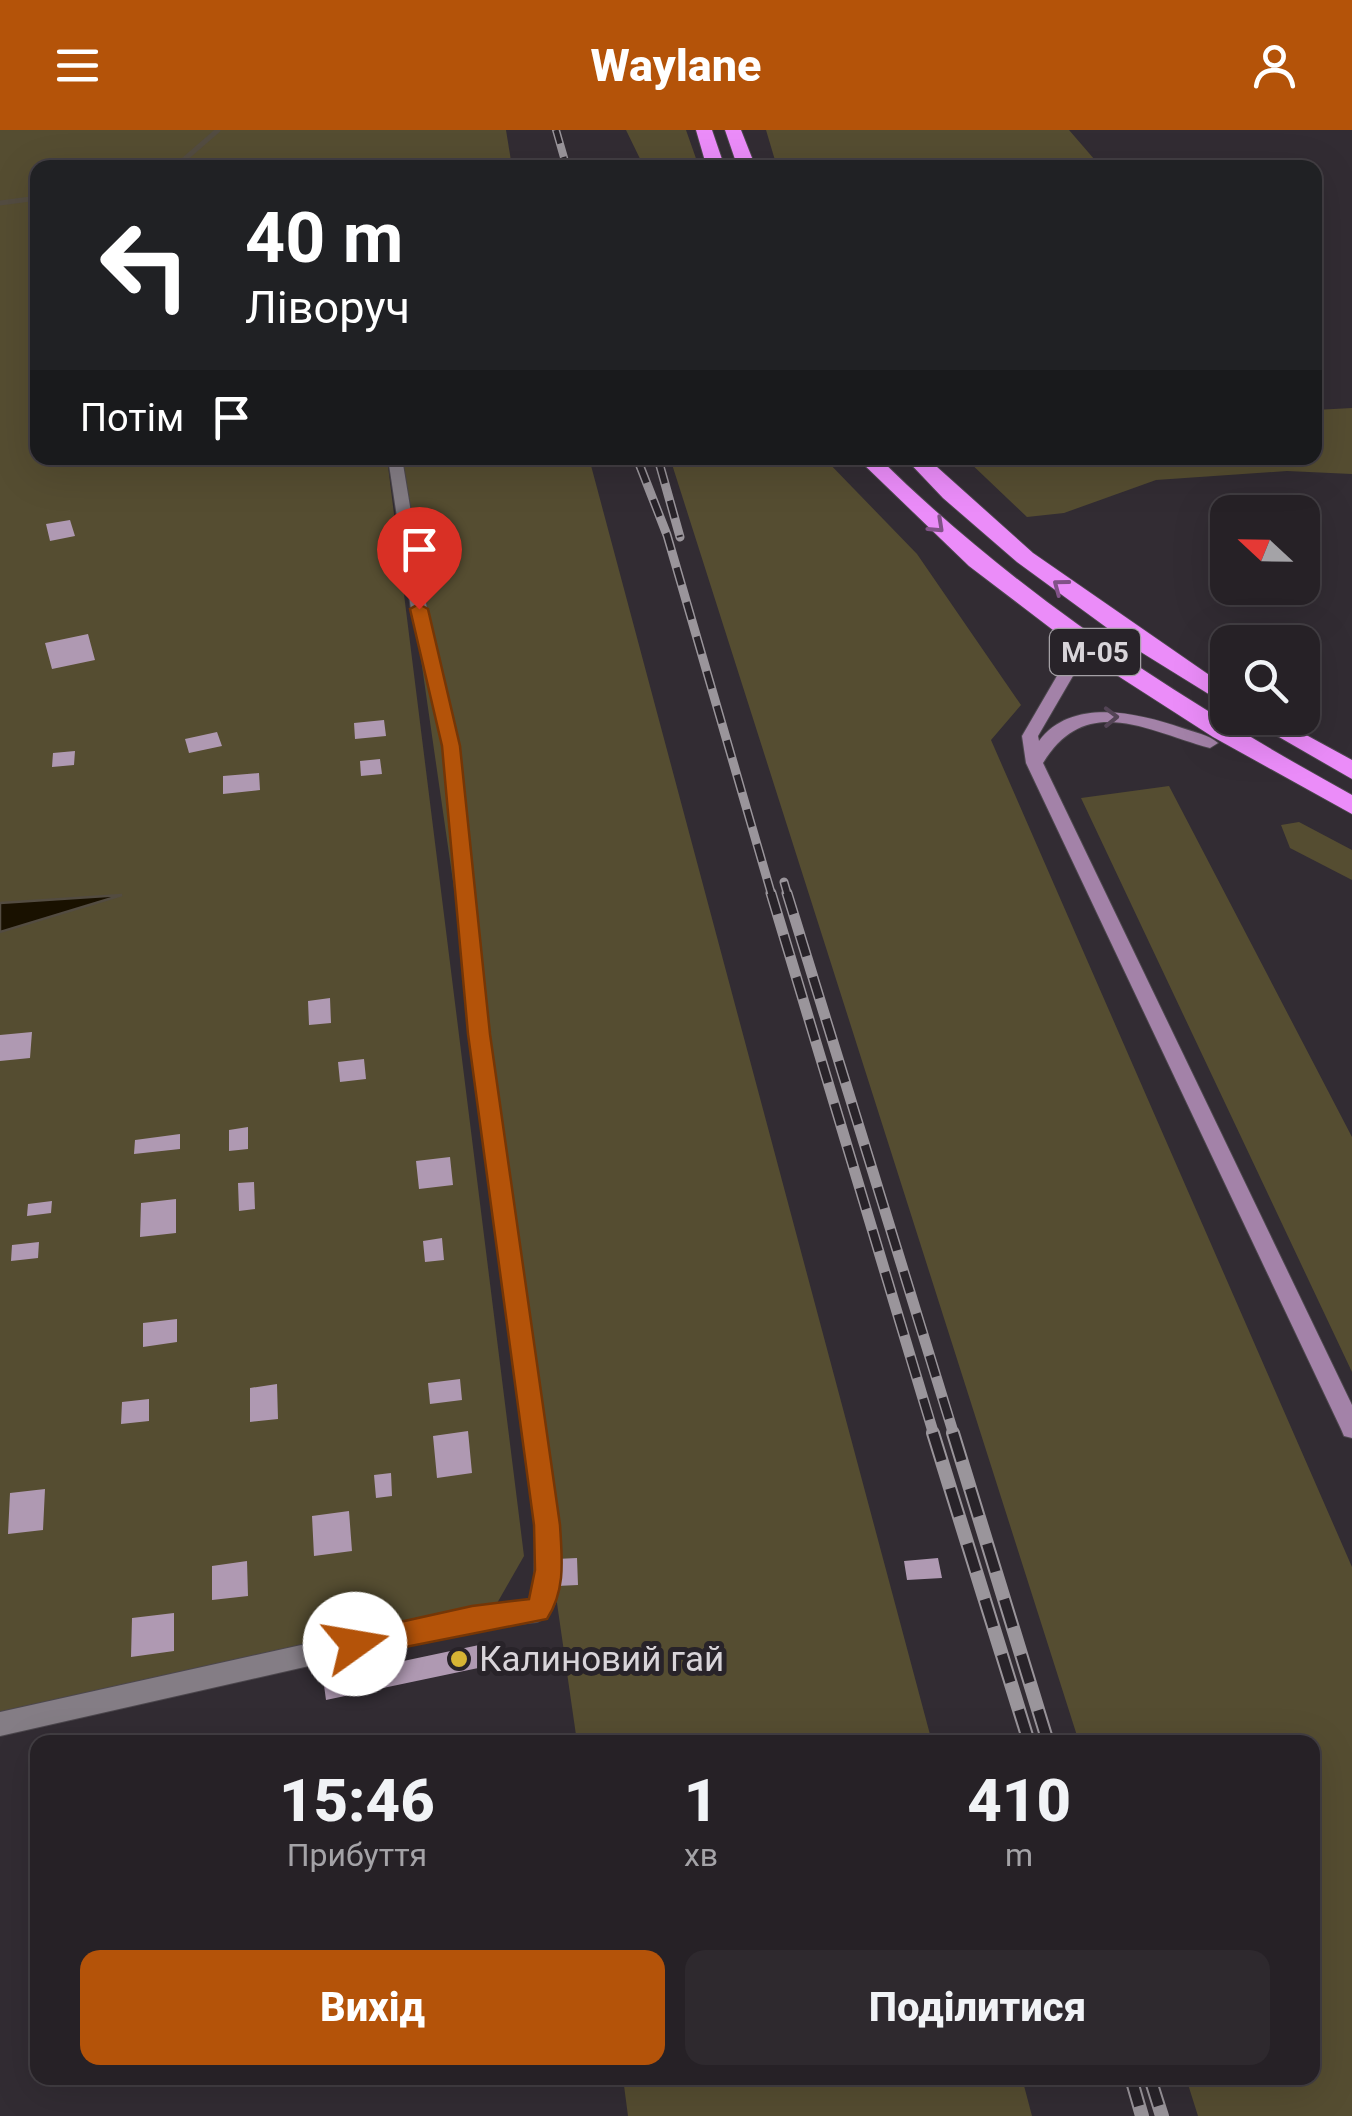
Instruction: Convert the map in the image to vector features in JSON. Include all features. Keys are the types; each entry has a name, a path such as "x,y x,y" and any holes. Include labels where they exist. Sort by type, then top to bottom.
{"highway":[{"path":"704,130 713,160"},
{"path":"733,130 745,160"},
{"name":"М-05","path":"874,465 989,574 1090,649 1223,736 1352,808"},
{"name":"М-05","path":"922,465 1010,548 1097,613 1210,687"},
{"path":"989,574 1014,609 1062,647 1210,743 1273,780 1352,808"},
{"path":"1288,735 1352,771"}],"street":[{"path":"0,1724 472,1618 537,1610 546,1597 547,1525 479,1034 451,746 419,609 396,465"},
{"path":"1062,647 1069,669 1030,736 1034,763 1352,1429"},
{"path":"1034,763 1043,742 1084,718 1134,717 1210,743"}],"shaded area":[{"path":"0,130 506,130 511,160 30,160 30,465 388,465 524,1556 496,1605 0,1717"},
{"path":"626,130 686,130 697,160 641,160"},
{"path":"766,130 1069,130 1095,160 775,160"},
{"path":"1352,408 1352,474 1287,471 1156,480 1064,513 1027,517 972,465 1322,465 1322,410"},
{"path":"393,465 591,465 930,1735 576,1735"},
{"path":"672,465 831,465 917,554 1021,705 991,740 1352,1567 1352,2116 1198,2116 1188,2085 1320,2085 1320,1735 1077,1735"},
{"path":"1169,786 1352,1137 1352,1372 1081,798"},
{"path":"1299,822 1352,850 1352,880 1290,848 1281,825"},
{"path":"122,895 0,932 0,903"},
{"path":"624,2085 1024,2085 1032,2116 628,2116"}],"building":[{"path":"70,520 75,536 50,541 46,524"},
{"path":"88,634 95,660 52,669 45,643"},
{"path":"384,720 386,736 355,739 354,723"},
{"path":"217,732 222,746 189,753 185,739"},
{"path":"75,751 74,765 52,767 53,753"},
{"path":"380,759 382,774 361,776 360,761"},
{"path":"259,773 260,790 223,794 223,776"},
{"path":"330,998 331,1023 309,1025 308,1001"},
{"path":"32,1032 30,1058 0,1061 0,1035"},
{"path":"364,1059 366,1079 340,1082 338,1062"},
{"path":"248,1127 248,1149 229,1151 229,1130"},
{"path":"180,1134 180,1149 134,1154 135,1140"},
{"path":"450,1157 453,1185 419,1189 416,1161"},
{"path":"254,1182 255,1209 239,1211 238,1183"},
{"path":"176,1199 176,1233 140,1237 141,1203"},
{"path":"52,1201 51,1213 27,1216 28,1204"},
{"path":"442,1238 444,1260 425,1262 423,1241"},
{"path":"39,1242 38,1258 11,1261 12,1245"},
{"path":"177,1319 177,1342 143,1347 143,1323"},
{"path":"460,1379 462,1400 430,1404 428,1383"},
{"path":"277,1384 278,1419 250,1422 250,1388"},
{"path":"149,1399 149,1421 121,1424 122,1402"},
{"path":"468,1431 472,1473 437,1478 433,1436"},
{"path":"391,1473 392,1496 376,1498 374,1475"},
{"path":"45,1489 43,1530 8,1534 10,1493"},
{"path":"349,1511 352,1551 314,1556 312,1516"},
{"path":"577,1558 578,1585 557,1586 556,1559"},
{"path":"938,1558 942,1578 907,1580 904,1561"},
{"path":"247,1561 248,1596 212,1600 212,1566"},
{"path":"174,1613 174,1651 131,1657 132,1618"},
{"path":"479,1645 483,1667 326,1700 323,1678"}],"waterway":[{"path":"184,160 218,130"},
{"path":"0,203 30,199"}],"railway":[{"path":"556,130 565,160"},
{"path":"640,465 641,469"},
{"path":"660,465 661,469"},
{"path":"640,466 667,535 772,896"},
{"path":"660,466 680,537"},
{"path":"784,882 788,896"},
{"path":"771,893 934,1435"},
{"path":"787,893 954,1435"},
{"path":"933,1433 1027,1735"},
{"path":"953,1433 1046,1735"},
{"path":"1133,2085 1142,2116"},
{"path":"1152,2085 1162,2116"}],"place":[{"name":"Калиновий гай","path":"459,1659"}],"route":[{"path":"355,1644 472,1618 537,1610 546,1597 548,1570 547,1525 479,1034 451,746 419,609"}]}
